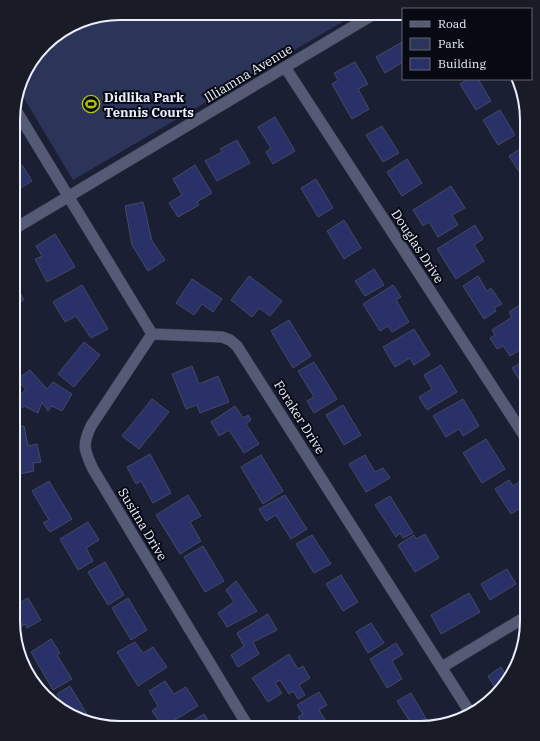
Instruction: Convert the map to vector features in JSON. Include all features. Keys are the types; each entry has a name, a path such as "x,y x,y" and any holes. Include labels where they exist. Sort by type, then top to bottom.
{"street":[{"name":"Illiamna Avenue","path":"20,225 364,20"},
{"name":"Douglas Drive","path":"285,67 520,429"},
{"path":"20,117 152,334"},
{"name":"Foraker Drive","path":"152,334 222,337 230,340 237,346 468,709"},
{"name":"Susitna Drive","path":"152,334 92,426 86,438 85,448 93,469 245,721"},
{"path":"442,668 520,620"}],"green space":[{"path":"113,20 346,20 73,180 23,96 33,70 41,59 54,45 70,33 88,25"}],"building":[{"path":"402,42 402,63 385,73 376,57"},
{"path":"355,62 368,84 358,89 369,109 352,119 332,84 338,80 334,73"},
{"path":"466,80 479,80 491,101 476,110 460,84"},
{"path":"500,110 515,135 498,145 483,120"},
{"path":"275,117 295,151 273,164 266,152 271,148 258,127"},
{"path":"382,126 399,153 383,162 366,135"},
{"path":"237,140 250,163 217,181 205,161 222,152 220,149"},
{"path":"520,149 520,173 509,156"},
{"path":"407,159 422,183 402,196 387,172"},
{"path":"22,165 32,181 20,188 20,166"},
{"path":"195,165 212,193 197,202 199,205 178,217 169,203 182,195 173,179"},
{"path":"316,179 333,208 318,217 301,188"},
{"path":"451,186 465,208 452,215 458,225 438,237 429,222 423,226 413,210"},
{"path":"143,202 152,241 165,260 148,271 132,245 125,206"},
{"path":"344,220 361,248 344,259 327,231"},
{"path":"475,225 483,239 474,245 484,261 456,279 437,249"},
{"path":"55,234 75,267 47,282 35,259 42,256 36,246"},
{"path":"374,269 384,285 365,296 355,281"},
{"path":"249,276 282,301 270,316 259,308 252,317 231,300"},
{"path":"478,276 487,291 491,288 502,304 494,308 496,311 484,319 463,286"},
{"path":"192,279 222,299 213,312 202,304 194,315 176,303"},
{"path":"82,285 108,329 91,338 76,316 65,322 53,302"},
{"path":"393,285 401,297 396,300 409,322 392,332 388,326 380,331 363,304"},
{"path":"20,293 24,300 20,302"},
{"path":"520,305 520,350 510,356 503,346 497,349 490,338 495,335 492,330 512,317 509,312"},
{"path":"289,320 311,356 293,368 271,331"},
{"path":"414,329 430,355 414,365 410,358 395,367 383,347"},
{"path":"84,342 100,355 74,387 58,374"},
{"path":"314,362 337,399 314,413 307,401 314,397 298,371"},
{"path":"520,363 520,381 512,368"},
{"path":"441,365 457,392 427,410 419,397 432,389 424,375"},
{"path":"192,366 199,384 218,376 229,402 200,413 197,405 186,409 172,374"},
{"path":"30,370 47,389 53,382 72,394 62,411 52,406 48,411 42,402 38,413 24,406 20,409 20,395 26,390 20,383 20,377"},
{"path":"152,399 169,412 139,449 122,436"},
{"path":"463,399 479,426 463,436 459,429 446,437 433,416"},
{"path":"343,405 361,435 344,445 326,415"},
{"path":"235,406 243,418 248,415 251,420 246,424 259,444 244,453 229,430 219,436 211,422"},
{"path":"24,426 28,446 37,444 41,462 33,463 34,471 20,474 20,427"},
{"path":"486,439 505,469 482,483 463,453"},
{"path":"150,454 171,493 153,503 141,481 136,484 127,467"},
{"path":"261,455 283,491 263,504 241,467"},
{"path":"365,455 375,472 383,468 390,478 366,492 349,464"},
{"path":"509,480 513,486 519,482 520,508 511,514 495,489"},
{"path":"49,481 72,519 50,532 43,523 49,520 32,491"},
{"path":"188,495 201,516 190,522 201,541 180,554 156,515"},
{"path":"285,495 307,529 291,539 276,515 266,521 259,509"},
{"path":"390,496 413,533 403,538 400,533 396,537 375,505"},
{"path":"88,522 99,540 86,548 93,561 78,570 60,539"},
{"path":"425,534 439,558 415,572 398,545 414,535 416,539"},
{"path":"312,535 331,564 314,573 296,544"},
{"path":"203,546 224,581 205,592 184,557"},
{"path":"105,562 124,595 108,605 88,572"},
{"path":"507,569 516,584 490,600 481,584"},
{"path":"341,575 358,602 343,611 326,584"},
{"path":"236,581 257,611 227,627 218,613 234,602 226,590"},
{"path":"469,593 480,612 441,634 431,615"},
{"path":"28,598 41,620 27,628 25,624 20,627 20,603"},
{"path":"128,598 147,630 131,640 112,608"},
{"path":"268,614 277,630 253,642 259,654 238,667 231,655 244,646 237,633"},
{"path":"371,623 384,643 368,653 356,632"},
{"path":"51,639 60,653 57,655 72,679 53,690 31,652"},
{"path":"135,642 143,653 153,647 167,667 138,686 117,652"},
{"path":"396,643 403,654 392,661 402,679 387,688 370,659"},
{"path":"289,654 298,669 303,666 310,678 299,685 305,695 298,699 293,691 289,694 280,680 275,683 282,693 268,702 252,678"},
{"path":"501,667 505,674 495,687 488,676"},
{"path":"165,681 174,694 186,687 198,706 173,721 159,721 152,711 158,706 149,691"},
{"path":"70,686 88,716 64,704 57,694"},
{"path":"319,692 327,705 319,710 326,721 300,721 298,717 303,714 297,705"},
{"path":"411,693 427,720 410,721 397,701"},
{"path":"204,714 208,721 192,721"}],"place":[{"name":"Didlika Park Tennis Courts","path":"91,104"}]}
